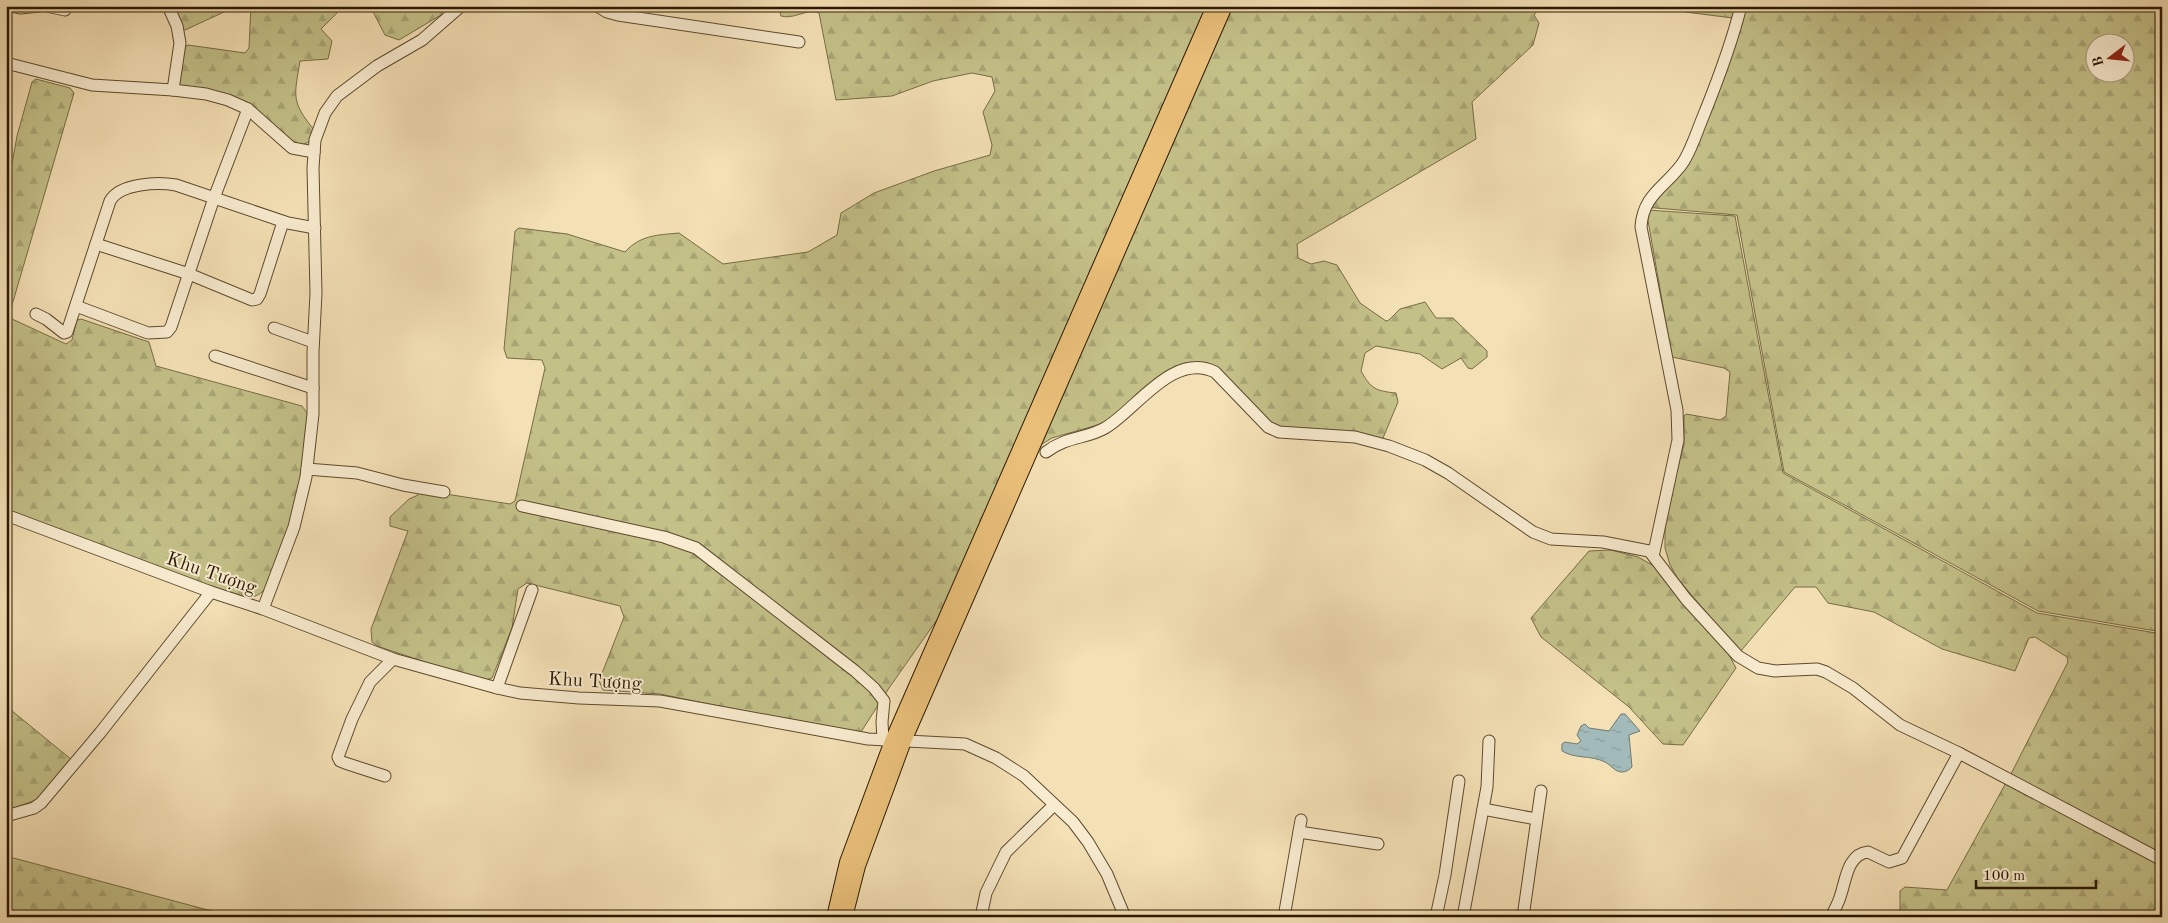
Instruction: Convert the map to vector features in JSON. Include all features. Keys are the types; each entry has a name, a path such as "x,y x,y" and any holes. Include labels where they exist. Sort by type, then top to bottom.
{"main road":[{"path":"834,917 848,862 893,741 1214,6"},
{"path":"845,917 858,866 875,815 893,741 1225,6"}],"street":[{"path":"10,7 40,6"},
{"path":"46,6 65,10 65,6"},
{"path":"168,6 177,26 180,43 173,90"},
{"path":"263,609 294,527 307,469 313,414 313,342 316,293 314,228 315,140 325,114 337,96 377,66 422,40 461,6"},
{"path":"597,6 607,12 618,15 799,42"},
{"path":"1046,452 1068,439 1104,429 1151,390 1173,375 1194,368 1206,368 1223,380 1268,427 1279,432 1355,437 1389,446 1448,472 1533,532 1551,539 1603,542 1654,552 1656,550 1661,516 1678,440 1677,410 1643,236 1642,219 1644,207 1653,194 1674,174 1690,149 1721,71 1742,6"},
{"path":"6,63 92,85 173,90 206,94 228,100 248,109 292,148 314,152"},
{"path":"76,306 148,332 166,332 171,328 214,198 248,109"},
{"path":"36,314 46,319 64,334 70,328 110,201 120,191 164,183 283,222 314,228"},
{"path":"96,244 189,274 252,300 257,299 283,222"},
{"path":"274,328 313,342"},
{"path":"215,356 313,388"},
{"path":"307,469 357,473 403,485 444,492"},
{"path":"522,506 664,537 696,548 813,637 874,688 884,702 882,722 893,741"},
{"name":"Khu Tượng","path":"6,515 211,592 263,609 393,659 497,688 520,693 569,697 660,701 868,739 965,744 996,758 1024,776 1073,822 1088,842 1107,874 1125,917"},
{"path":"1650,552 1686,599 1738,656 1758,668 1775,671 1817,669 1826,672 1852,688 1900,725 2162,860"},
{"path":"497,688 532,590"},
{"path":"6,816 34,808 41,803 100,733 211,592"},
{"path":"385,776 340,761 338,757 352,719 370,682 393,659"},
{"path":"1463,917 1483,809 1489,766 1489,741"},
{"path":"1831,917 1841,896 1851,863 1857,856 1868,852 1889,862 1902,858 1959,754"},
{"path":"1436,917 1445,875 1459,781"},
{"path":"1523,917 1541,791"},
{"path":"980,917 986,893 1006,852 1054,804"},
{"path":"1483,809 1536,819"},
{"path":"1284,917 1301,820"},
{"path":"1299,832 1378,844"}],"green space":[{"path":"171,6 237,6 185,30 181,29"},
{"path":"251,6 344,6 321,29 332,41 328,59 300,61 296,83 296,99 302,113 315,131 311,141 302,145 287,139 250,105 178,84 185,47 188,45 245,53 249,48"},
{"path":"370,6 443,6 441,15 399,40 385,35"},
{"path":"778,6 1542,6 1534,15 1539,23 1533,45 1472,102 1476,139 1297,244 1298,258 1311,264 1324,261 1337,265 1360,303 1386,321 1400,309 1425,302 1436,318 1453,318 1487,351 1487,357 1472,369 1468,368 1461,358 1442,369 1420,354 1376,346 1365,353 1361,371 1365,377 1375,388 1396,393 1398,402 1383,438 1378,440 1288,431 1270,424 1215,366 1185,363 1156,379 1108,422 1052,438 1039,446 972,570 889,688 861,732 849,733 660,694 603,690 599,681 624,617 620,606 527,583 518,589 512,628 492,678 482,681 377,646 372,642 371,629 408,531 390,526 390,517 409,499 418,495 420,490 510,504 515,501 545,368 542,360 507,358 504,349 515,231 519,228 567,234 625,252 643,239 657,235 679,233 723,264 808,252 837,235 841,213 874,193 934,171 990,155 992,145 983,112 995,91 992,77 972,73 933,81 892,96 836,100 819,13 809,12 786,17 781,16"},
{"path":"1681,6 1736,6 1733,18 1685,12"},
{"path":"1746,6 2162,6 2162,632 2038,611 1784,472 1737,215 1644,207 1690,149"},
{"path":"36,79 70,88 74,93 10,312 12,319 66,344 72,340 77,320 81,319 149,342 156,366 302,406 307,412 309,419 306,456 287,537 270,580 262,592 257,595 245,597 215,589 6,509 6,197 17,136 32,82"},
{"path":"1648,210 1735,216 1783,473 2037,613 2162,634 2162,917 1900,917 1900,891 1905,887 1947,890 2013,770 2068,662 2067,657 2035,637 2029,638 2015,671 1942,649 1874,612 1828,603 1816,587 1795,587 1740,652 1678,579 1670,565 1665,548 1665,524 1671,492 1684,445 1684,416 1686,414 1720,420 1726,416 1730,372 1724,368 1672,357 1647,215"},
{"path":"1611,550 1638,557 1654,566 1729,655 1736,668 1683,745 1663,744 1629,707 1541,637 1531,618 1589,551"},
{"path":"6,706 72,760 41,798 6,811"},
{"path":"6,856 234,917 6,917"}],"water":[{"path":"1621,714 1625,714 1640,731 1629,735 1632,767 1629,770 1620,772 1600,760 1572,755 1562,751 1562,744 1565,742 1577,744 1581,741 1577,735 1581,726 1585,724 1589,728 1609,731"}]}
